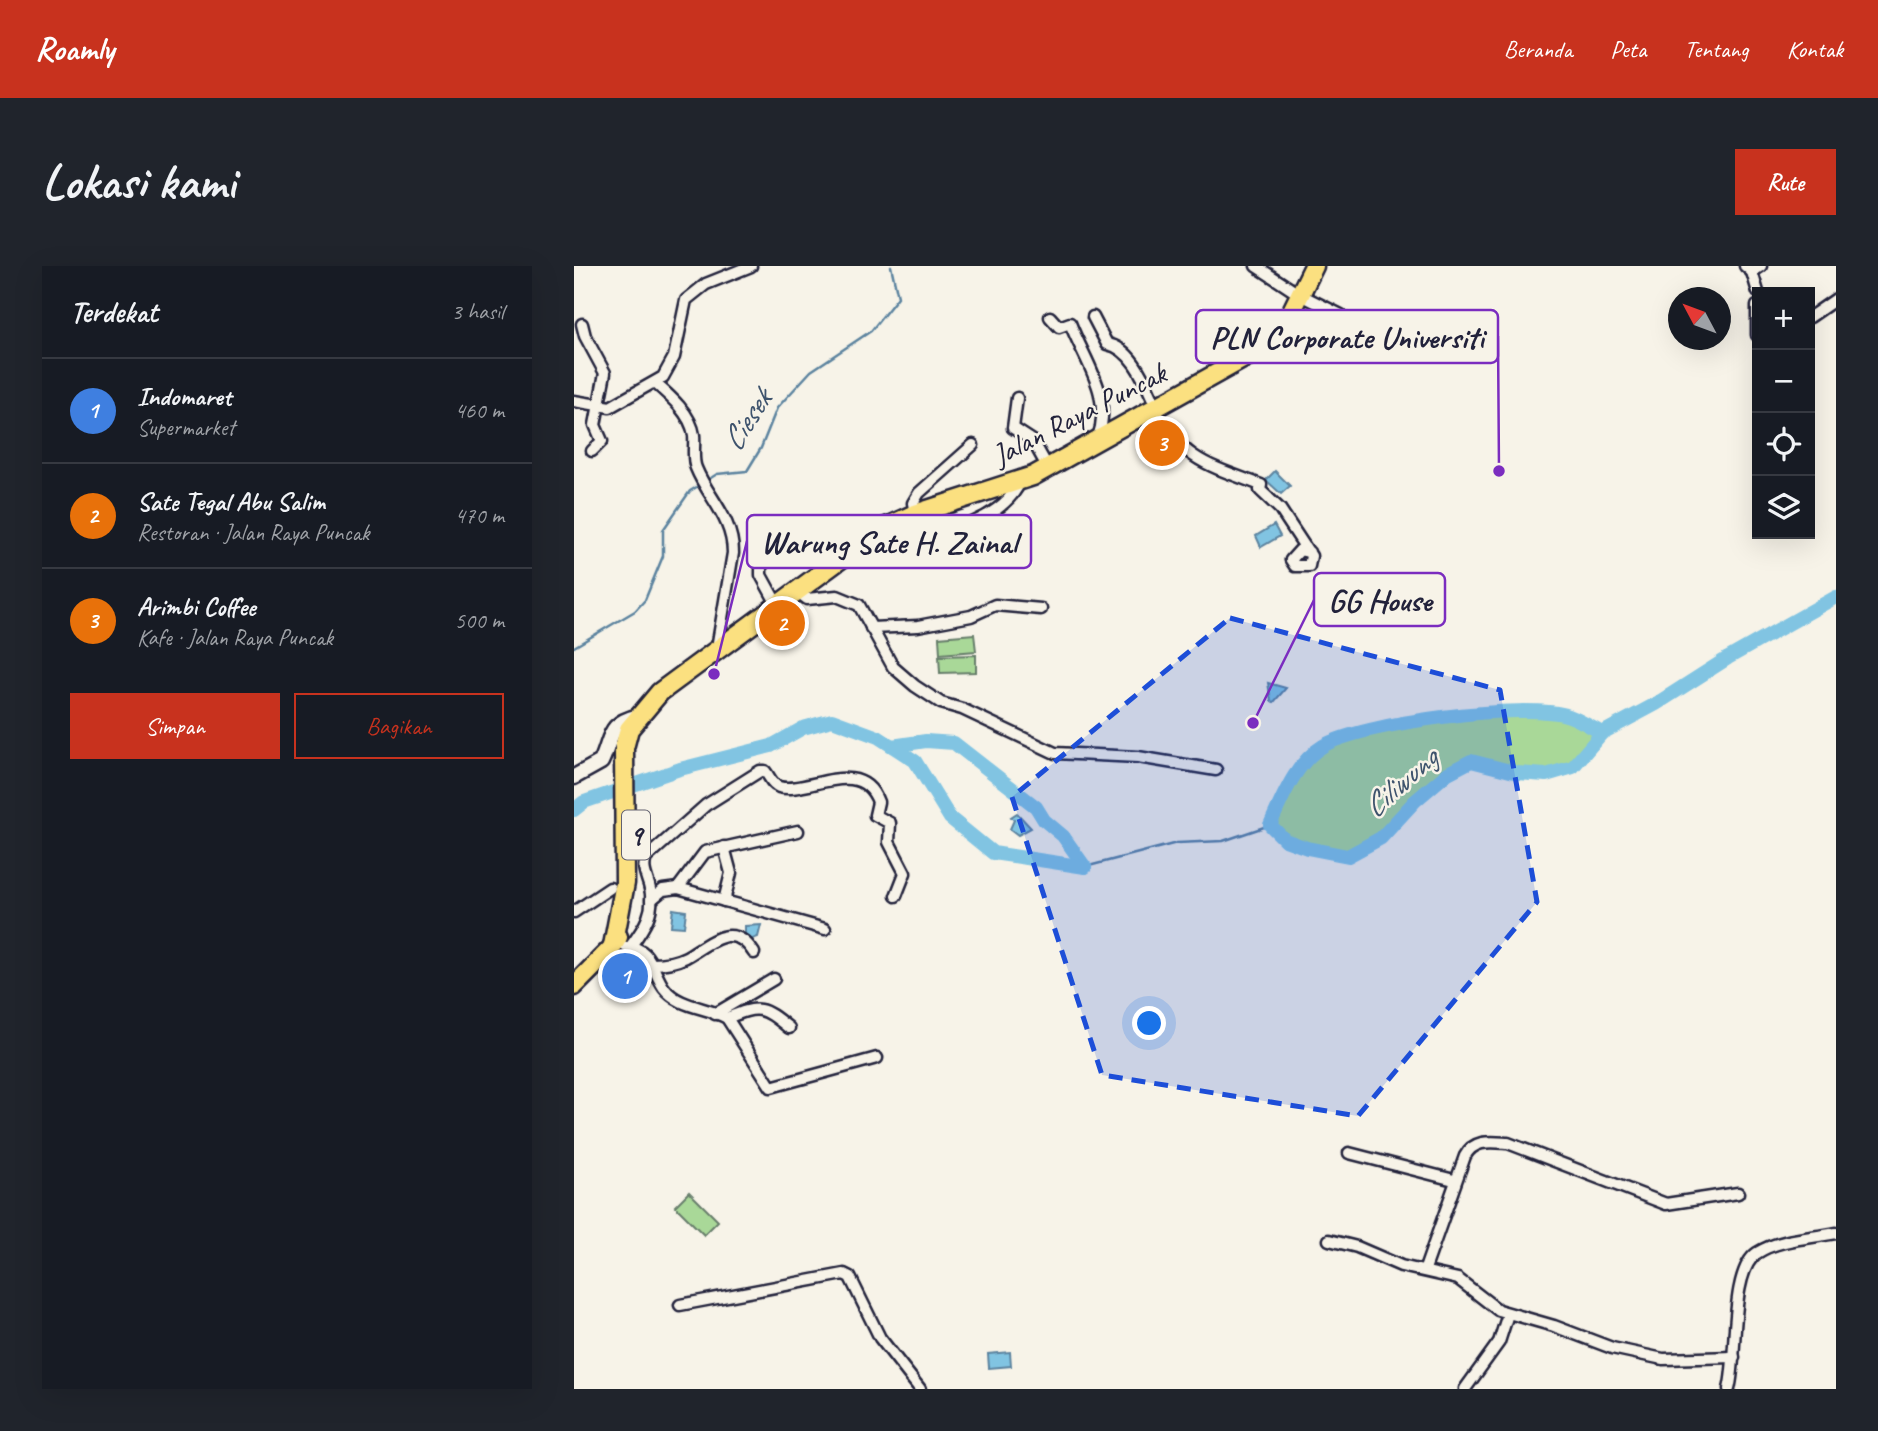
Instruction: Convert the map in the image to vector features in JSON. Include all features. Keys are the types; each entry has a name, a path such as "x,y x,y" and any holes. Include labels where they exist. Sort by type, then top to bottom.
{"highway":[{"name":"Jalan Raya Puncak","path":"635,724 660,692 798,592 866,538 915,514 1020,482 1264,347 1286,323 1314,266"},
{"name":"9","path":"574,986 618,942 624,899 622,759 635,724"}],"main road":[{"path":"574,776 601,762 610,733 618,724 635,724"}],"street":[{"path":"574,401 617,405 655,383 671,364 686,300 706,284 751,266"},
{"path":"1256,266 1301,295 1341,315"},
{"path":"1753,268 1757,287"},
{"path":"1815,314 1836,299"},
{"path":"1050,317 1059,327 1070,323 1101,394 1104,420 1096,442"},
{"path":"1093,317 1107,344 1116,345 1134,362 1171,438 1188,453 1220,471 1261,485 1260,491 1280,509 1309,552"},
{"path":"582,324 585,336 606,373 595,425 602,441 592,451"},
{"path":"655,383 676,402 691,425 694,466 718,503 733,545 717,649"},
{"path":"1017,398 1013,428 1033,441 1048,468"},
{"path":"915,514 913,503 919,494 973,445"},
{"path":"857,554 941,534 995,512 1010,500 1020,482"},
{"path":"761,556 761,575 778,606"},
{"path":"798,592 807,599 833,596 852,601 865,613 893,667 929,696 1055,753 1138,757 1216,770"},
{"path":"871,628 918,626 971,616 995,605 1041,609"},
{"path":"618,942 646,926 651,901 644,870 649,855 706,805 731,791 748,776 763,771 772,782 783,787 846,778 857,780 872,791 878,802 875,815 890,823 889,842 905,873 896,896"},
{"path":"678,888 705,852 798,831"},
{"path":"724,847 732,873 724,901"},
{"path":"574,912 610,888"},
{"path":"651,901 663,890 678,888 825,929"},
{"path":"653,964 669,963 687,956 706,943 734,936 744,940 754,953"},
{"path":"618,942 639,949 653,964 670,993 704,1012 727,1018 757,1008 766,1010 789,1028"},
{"path":"715,1014 774,979"},
{"path":"727,1018 771,1087 877,1058"},
{"path":"1425,1269 1454,1180 1468,1150 1474,1145 1488,1142 1508,1143 1665,1204 1738,1193"},
{"path":"1349,1153 1454,1180"},
{"path":"1729,1389 1741,1283 1753,1256 1771,1247 1836,1233"},
{"path":"1329,1240 1357,1247 1406,1267 1425,1269 1458,1279 1492,1307 1612,1348 1646,1357 1734,1357"},
{"path":"680,1305 844,1274 850,1277 880,1338 920,1389"},
{"path":"1465,1389 1499,1342 1508,1314"}],"highlighted area":[{"path":"1230,618 1500,690 1537,902 1358,1116 1102,1075 1012,797"}],"green space":[{"path":"974,634 976,651 940,654 939,637"},
{"path":"976,655 976,672 940,673 939,656"},
{"path":"1522,710 1567,715 1602,733 1577,763 1562,772 1549,775 1522,774 1471,761 1448,773 1415,801 1381,838 1348,856 1307,848 1285,840 1270,825 1296,772 1315,754 1340,740 1401,723"},
{"path":"689,1192 718,1221 704,1235 675,1206"}],"water":[{"path":"1275,471 1290,486 1281,494 1266,480"},
{"path":"1274,525 1280,536 1261,547 1256,536"},
{"path":"1268,683 1286,688 1274,702 1271,701"},
{"path":"1017,813 1031,828 1018,835 1010,829 1014,820 1011,817"},
{"path":"673,909 686,911 684,927 671,926"},
{"path":"761,925 758,937 750,940 745,938 745,926"},
{"path":"1010,1352 1011,1366 989,1368 988,1354"}],"waterway":[{"name":"Ciesek","path":"706,481 717,474 747,471 761,448 777,408 811,371 871,331 898,297 891,266"},
{"name":"Ciesek","path":"574,647 635,611 645,600 663,556 663,530 690,491 700,485"},
{"name":"Ciliwung","path":"1602,733 1569,716 1518,711 1406,722 1343,737 1313,753 1297,771 1270,825 1285,840 1307,848 1348,856 1381,838 1415,801 1448,773 1471,761 1518,773 1546,775 1573,767 1602,733 1836,597"},
{"path":"574,810 584,802 680,769 771,746 803,728 832,720 878,737 915,761 950,818 993,853 1085,867"},
{"path":"892,746 926,741 954,743 1036,807 1044,820 1063,836 1085,867"},
{"name":"Ciliwung","path":"1085,867 1177,843 1223,841 1270,825"}],"place":[{"name":"Arimbi Coffee","path":"1162,443"},
{"name":"PLN Corporate Universiti","path":"1499,471"},
{"name":"Sate Tegal Abu Salim","path":"782,623"},
{"name":"Warung Sate H. Zainal","path":"714,674"},
{"name":"GG House","path":"1253,723"},
{"name":"Indomaret","path":"625,976"}]}
